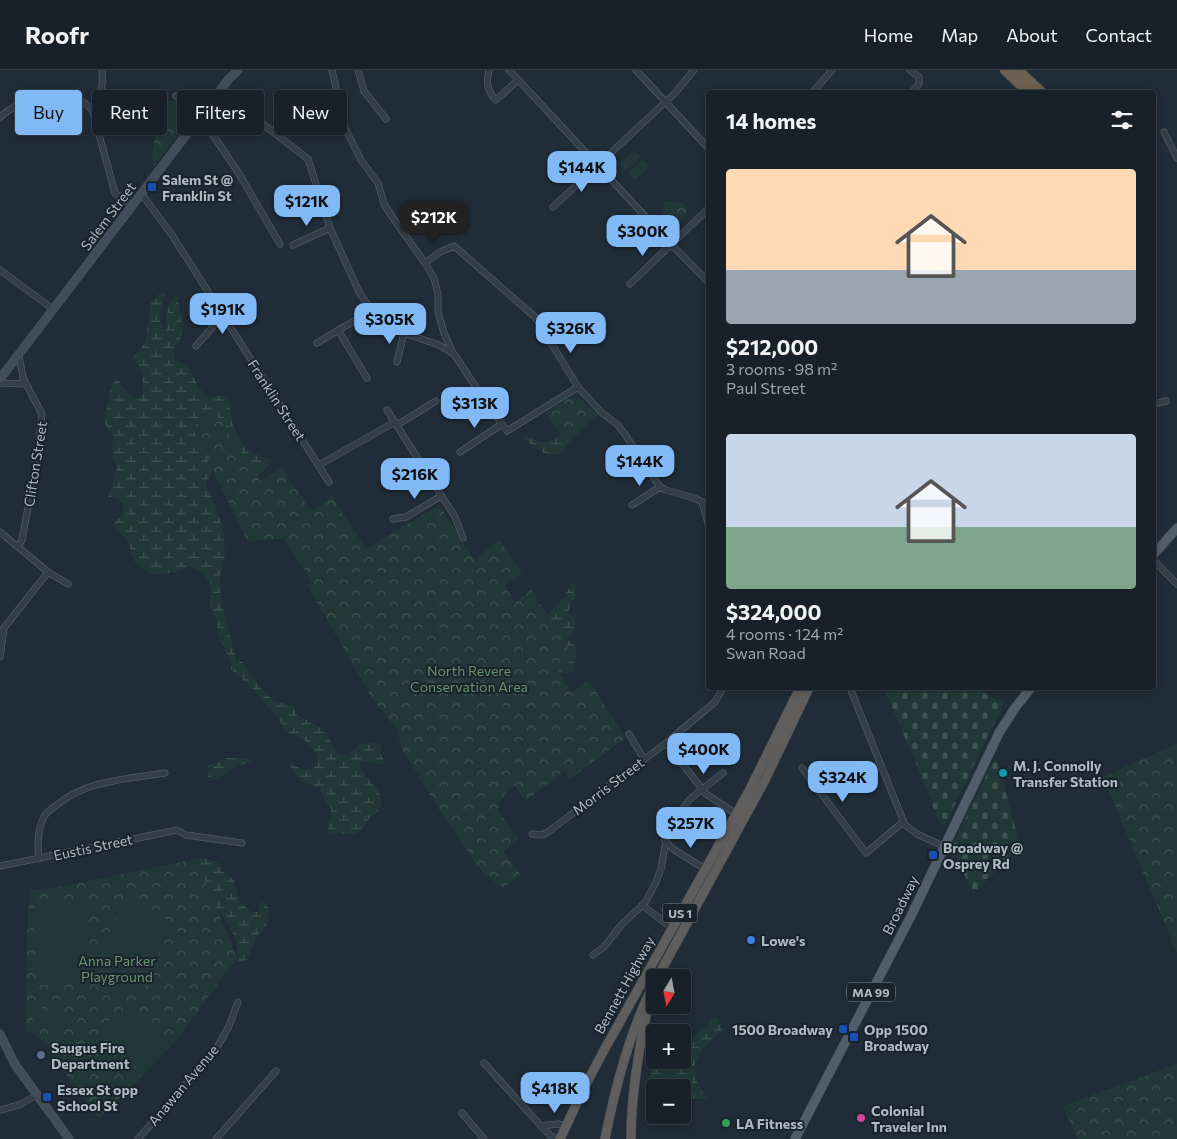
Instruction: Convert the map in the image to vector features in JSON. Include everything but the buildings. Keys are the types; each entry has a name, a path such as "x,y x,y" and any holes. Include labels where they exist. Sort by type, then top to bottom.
{"highway":[{"path":"1005,70 1026,90"},
{"path":"1018,70 1038,90"},
{"name":"Bennett Highway","path":"559,1139 602,1052 768,755 799,690"},
{"name":"Bennett Highway","path":"662,969 765,780 808,690"},
{"name":"Bennett Highway","path":"606,1139 614,1099 629,1045 646,1004"},
{"path":"631,1139 632,1102 636,1067 648,1014"}],"main road":[{"name":"Salem Street","path":"221,88 230,76 238,70"},
{"name":"Salem Street","path":"0,379 185,135"},
{"path":"1156,552 1177,528"},
{"name":"Broadway","path":"794,1138 911,916 999,733 1015,706 1029,690"},
{"path":"0,1034 12,1060 69,1139"}],"street":[{"path":"102,70 102,90"},
{"path":"332,70 345,128 361,160 378,183 384,204 434,278 438,294 438,312 444,333 454,354 507,431 578,386"},
{"path":"358,70 364,91 386,119"},
{"path":"489,70 487,88 496,100 518,80"},
{"path":"508,70 706,280"},
{"path":"636,70 706,146"},
{"path":"553,207 665,102 694,70"},
{"path":"815,90 832,70"},
{"path":"910,70 919,78 919,84 914,90"},
{"path":"221,88 242,108 308,159 330,228 360,294 372,310 404,332 439,345 454,354"},
{"path":"0,117 7,110 41,96 66,94 85,103 92,109"},
{"path":"1164,132 1177,158"},
{"path":"100,135 116,192 132,206"},
{"path":"213,135 238,172 280,244"},
{"name":"Franklin Street","path":"141,193 172,235 329,482"},
{"path":"630,284 706,211"},
{"path":"293,245 330,228"},
{"path":"425,263 440,252 454,246 535,317 578,386 601,412 622,430 660,487 706,504"},
{"path":"0,270 53,309"},
{"path":"317,343 372,310"},
{"path":"196,346 216,323 224,318"},
{"path":"338,330 367,378"},
{"path":"397,362 404,332"},
{"name":"Clifton Street","path":"18,547 22,540 42,414 23,378 19,355"},
{"path":"0,383 26,384"},
{"path":"319,465 436,400"},
{"path":"1156,404 1166,401"},
{"path":"387,410 455,517 463,538"},
{"path":"460,452 502,424"},
{"path":"641,459 668,450"},
{"path":"632,505 660,487"},
{"path":"393,519 406,517 441,496"},
{"path":"702,502 706,516"},
{"path":"0,532 48,572 68,584"},
{"path":"1156,563 1177,584"},
{"path":"0,656 2,630 48,572"},
{"name":"Morris Street","path":"532,834 538,836 548,832 644,760 715,702 722,690"},
{"path":"851,690 903,822 910,830 943,846"},
{"path":"629,734 644,760"},
{"path":"666,743 702,789 713,799 736,814"},
{"path":"802,768 866,853 903,822"},
{"path":"39,859 38,848 43,818 62,801 80,790 95,785 164,773"},
{"path":"593,955 606,948 622,924 645,903 661,869 668,829 686,803 723,773"},
{"name":"Eustis Street","path":"0,866 178,830 186,835 242,843"},
{"path":"665,840 673,849 705,869"},
{"path":"642,905 672,928"},
{"name":"Anawan Avenue","path":"138,1139 215,1050 229,1026 238,1002"},
{"path":"484,1063 541,1126 550,1135 559,1139"},
{"path":"216,1139 276,1071"},
{"path":"0,1110 19,1105 36,1095"},
{"path":"462,1113 484,1139"},
{"path":"541,1126 558,1124 566,1126"}],"green space":[{"path":"177,100 178,135 154,166 152,156 156,135 167,135 167,101"},
{"path":"177,103 177,117 167,119 167,104"},
{"path":"634,150 641,157 626,171 619,164"},
{"path":"643,159 650,166 635,180 628,173"},
{"path":"664,201 683,203 687,207 687,213 675,224 670,224 662,216"},
{"path":"161,292 165,294 159,318 166,336 166,320 169,305 175,296 178,298 183,331 174,353 175,360 188,367 204,396 223,396 229,401 233,426 247,451 273,460 255,480 214,470 207,481 207,486 223,527 225,555 220,577 221,599 236,659 244,663 261,688 273,701 295,707 296,714 324,731 339,755 343,756 350,753 360,743 376,742 381,745 381,755 385,762 383,765 364,761 359,763 363,772 381,796 380,806 365,827 355,834 330,834 327,826 331,817 331,808 324,800 320,788 302,782 288,764 311,770 318,764 316,752 304,740 289,733 257,693 231,669 231,664 218,634 216,619 210,609 211,586 204,573 190,566 178,572 151,575 134,561 127,539 114,527 115,521 123,515 124,506 118,498 108,497 117,467 112,459 113,437 104,422 111,385 116,377 129,395 137,398 142,394 142,375 133,358 145,343 151,303"},
{"path":"579,398 598,415 567,444 546,413 566,399"},
{"name":"North Revere Conservation Area","path":"215,412 260,481 282,468 311,511 332,497 366,549 439,505 474,559 500,540 522,574 505,586 515,602 531,590 575,658 558,671 572,693 589,681 625,738 570,779 564,771 526,801 515,786 504,795 497,810 519,838 503,852 521,875 503,888 481,871 439,809 403,751 396,728 373,700 307,585 312,582 284,539 247,541 192,427"},
{"path":"564,432 565,450 556,455 547,455 521,437 544,442"},
{"path":"573,582 576,593 568,614 577,614 574,621 576,629 567,640 576,646 575,671 560,674 539,624 561,601"},
{"path":"885,690 978,690 1004,703 944,827 929,800 931,799"},
{"path":"1177,744 1177,953 1103,777"},
{"path":"226,758 245,758 252,761 230,770 215,780 209,781 207,766"},
{"path":"994,760 998,762 1020,846 973,894 952,846"},
{"path":"203,858 217,862 224,873 234,880 239,901 251,912 258,912 261,902 266,904 269,909 268,922 259,933 247,960 237,961 238,954 233,932 215,909 188,863 191,860"},
{"name":"Anna Parker Playground","path":"196,859 237,958 174,1043 99,1119 44,1042 26,1030 27,933 30,889 44,890"},
{"path":"122,902 171,921 141,998 93,979"},
{"path":"85,904 87,984 36,985 34,905"},
{"path":"61,999 61,1024 48,1025 47,1000"},
{"path":"33,1002 42,1002 43,1023 33,1023"},
{"path":"126,1017 139,1019 151,1025 161,1034 168,1045 132,1066 125,1066 120,1062 116,1054 105,1023"},
{"path":"715,1017 721,1022 722,1030 702,1049 695,1064 697,1082 707,1099 691,1099 691,1079 650,1079 652,1069 691,1069 691,1040"},
{"path":"1177,1064 1177,1139 1077,1139 1063,1106"}],"place":[{"name":"Salem St @ Franklin St","path":"152,187"},
{"name":"M. J. Connolly Transfer Station","path":"1003,773"},
{"name":"Broadway @ Osprey Rd","path":"933,855"},
{"name":"Lowe's","path":"751,940"},
{"name":"1500 Broadway","path":"843,1029"},
{"name":"Opp 1500 Broadway","path":"854,1037"},
{"name":"Saugus Fire Department","path":"41,1055"},
{"name":"Essex St opp School St","path":"47,1097"},
{"name":"Colonial Traveler Inn","path":"861,1118"},
{"name":"LA Fitness","path":"726,1123"}]}
